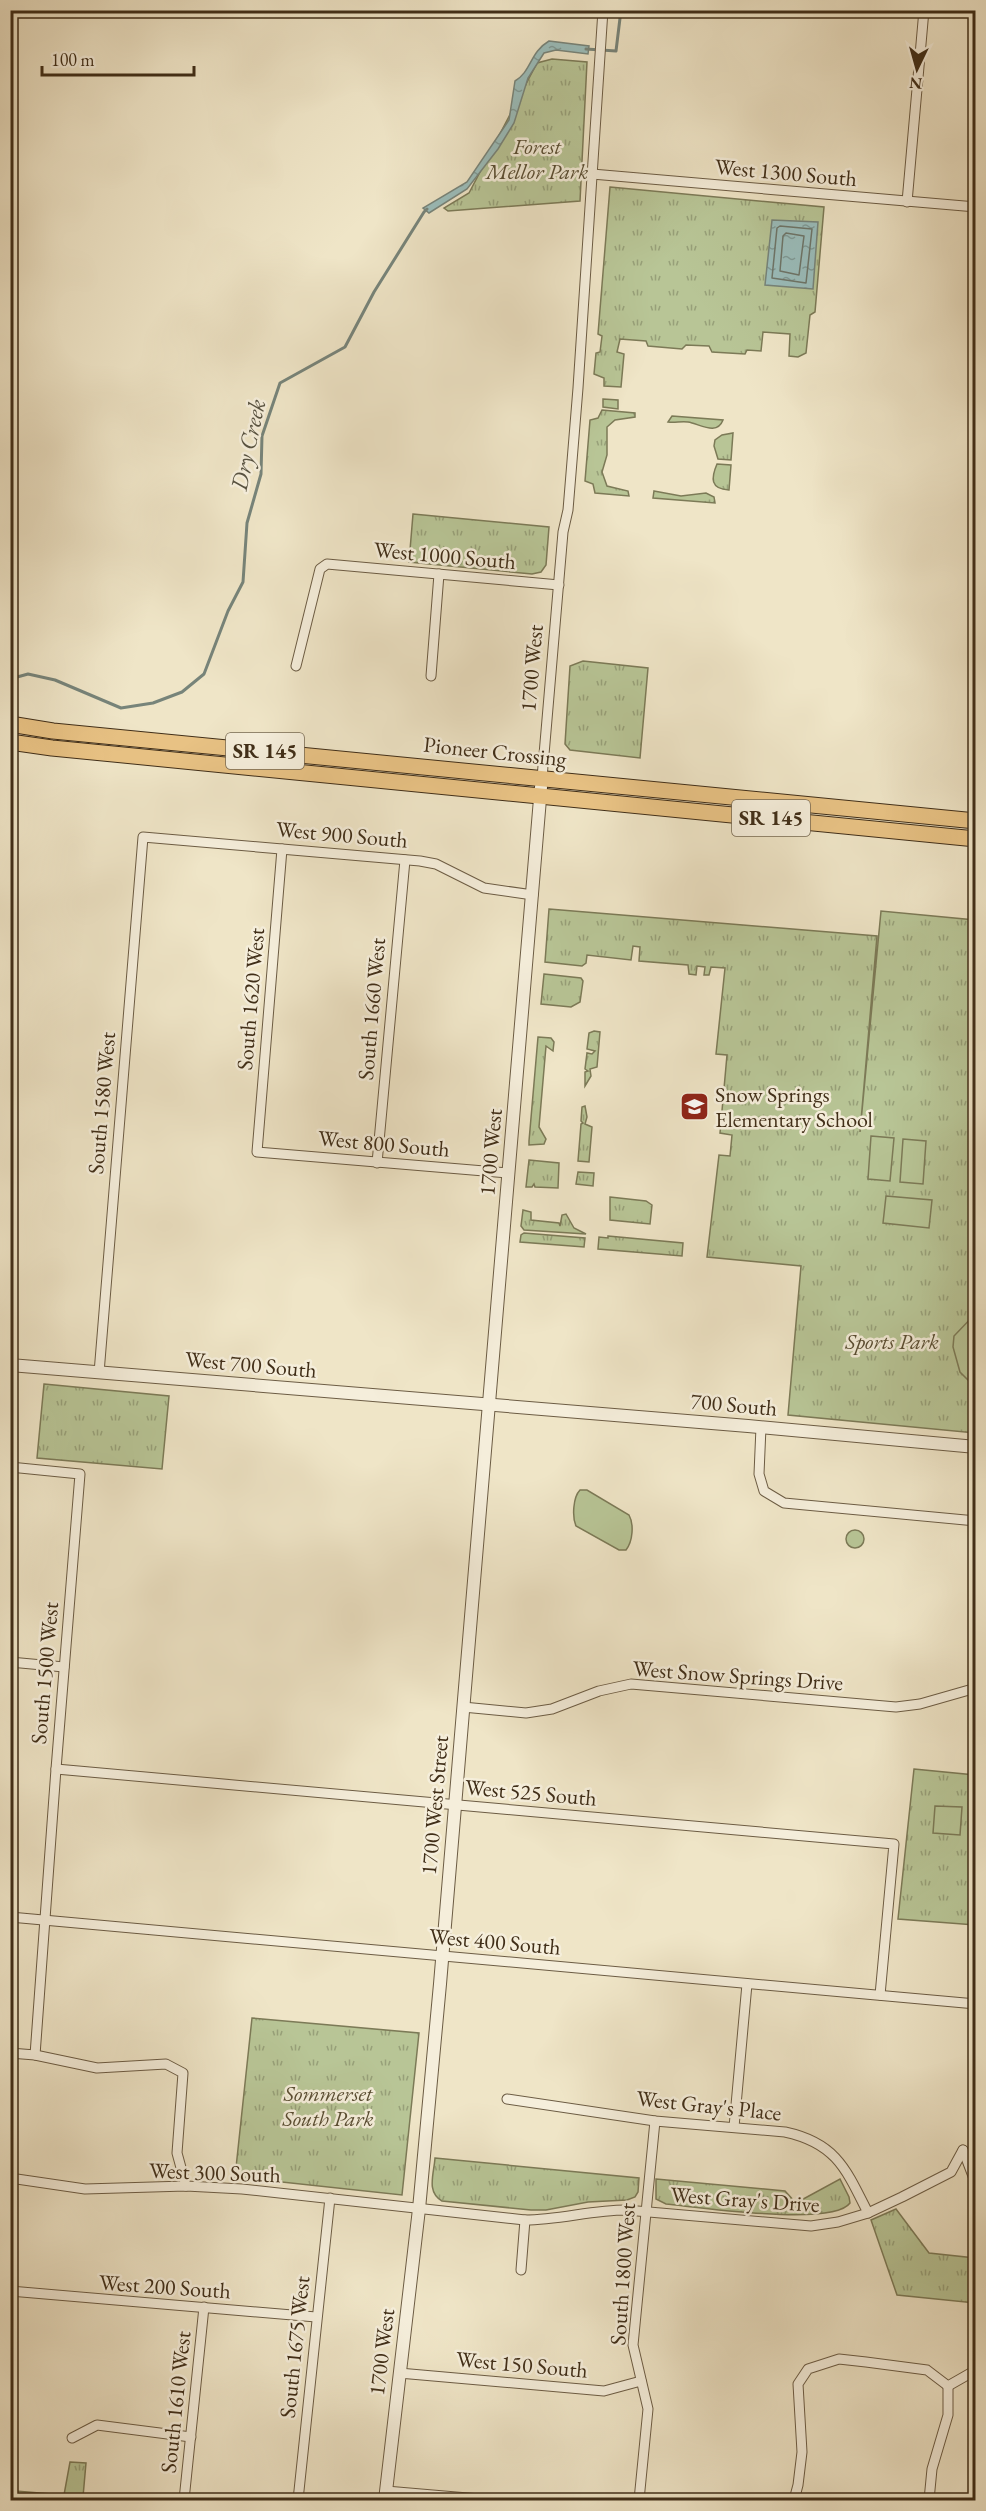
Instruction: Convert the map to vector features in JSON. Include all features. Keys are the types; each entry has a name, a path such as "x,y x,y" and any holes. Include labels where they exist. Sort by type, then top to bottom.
{"highway":[{"name":"Pioneer Crossing","path":"10,724 64,732 975,821"},
{"name":"Pioneer Crossing","path":"10,742 975,839"}],"street":[{"name":"1700 West","path":"489,1404 563,532 568,510 578,388 603,10"},
{"path":"908,202 924,10"},
{"name":"West 1300 South","path":"592,174 975,207"},
{"name":"West 1000 South","path":"296,666 320,569 327,564 559,585"},
{"path":"431,676 439,574"},
{"name":"West 900 South","path":"143,837 436,864 484,888 532,895"},
{"name":"South 1580 West","path":"99,1373 143,837"},
{"name":"South 1620 West","path":"257,1152 282,849"},
{"name":"South 1660 West","path":"377,1163 405,860"},
{"name":"West 800 South","path":"257,1152 508,1173"},
{"name":"West 700 South","path":"10,1365 489,1404"},
{"name":"700 South","path":"489,1404 975,1447"},
{"name":"1700 West Street","path":"419,2209 489,1404"},
{"path":"761,1427 759,1474 764,1491 784,1503 975,1521"},
{"name":"South 1500 West","path":"10,1467 80,1474 35,2055"},
{"path":"10,1662 64,1667"},
{"name":"West Snow Springs Drive","path":"463,1707 526,1713 552,1709 598,1691 631,1684 896,1707 920,1704 975,1688"},
{"name":"West 525 South","path":"56,1769 894,1844 880,1995"},
{"name":"West 400 South","path":"10,1917 975,2004"},
{"path":"734,2127 747,1984"},
{"path":"10,2053 35,2055 97,2068 166,2064 183,2073 177,2153 186,2186"},
{"name":"West Gray's Place","path":"507,2099 655,2121 785,2132 804,2136 821,2144 842,2166 868,2213"},
{"name":"South 1800 West","path":"639,2500 648,2409 633,2345 655,2121"},
{"path":"963,2150 975,2158"},
{"path":"963,2150 975,2184"},
{"name":"West Gray's Drive","path":"525,2220 542,2220 605,2210 811,2226 838,2222 868,2213 951,2172 963,2150"},
{"name":"West 300 South","path":"10,2178 85,2189 186,2186 330,2198 525,2220"},
{"name":"South 1675 West","path":"298,2500 330,2198"},
{"name":"1700 West","path":"386,2496 419,2209"},
{"path":"521,2270 525,2220"},
{"name":"West 200 South","path":"10,2291 91,2300 316,2317"},
{"name":"South 1610 West","path":"184,2500 204,2307"},
{"path":"794,2500 802,2452 798,2384 808,2369 839,2359 866,2362 927,2370 948,2386"},
{"path":"948,2386 975,2370"},
{"name":"West 150 South","path":"399,2373 604,2391 641,2381"},
{"path":"929,2500 932,2469 948,2415 948,2386"},
{"path":"72,2438 97,2426 191,2437"},
{"path":"386,2496 491,2500"}],"green space":[{"name":"Forest Mellor Park","path":"552,59 587,62 580,201 448,211 444,208 469,193 537,63"},
{"path":"610,187 824,207 815,312 810,315 806,353 798,357 789,356 790,334 763,332 761,351 747,350 745,354 712,352 709,346 686,345 682,349 648,346 646,341 620,339 617,352 624,354 621,387 604,386 604,378 594,374 596,353 600,352 602,336 598,334"},
{"path":"603,399 618,400 618,409 603,407"},
{"path":"602,410 635,413 635,417 615,420 607,427 607,455 602,472 607,486 628,491 629,496 595,493 593,484 585,481 590,420 598,418"},
{"path":"672,416 723,420 717,427 708,428 688,422 668,422"},
{"path":"733,433 731,460 718,459 714,446 715,440 722,435"},
{"path":"717,464 731,465 729,490 715,485 713,478"},
{"path":"654,491 681,496 706,493 714,497 715,503 653,498"},
{"path":"413,514 549,527 546,565 541,572 532,574 409,562"},
{"path":"583,661 648,668 640,758 570,750 565,744 570,666"},
{"name":"Sports Park","path":"549,909 877,936 860,1132 881,911 975,920 975,1433 788,1415 801,1266 707,1257 719,1155 730,1156 732,1135 720,1133 727,1055 716,1054 725,968 711,967 709,975 704,975 705,967 697,966 696,975 689,974 688,965 639,961 640,947 633,946 631,960 587,955 586,963 582,966 545,962"},
{"path":"544,974 581,978 583,981 580,1002 571,1007 541,1004"},
{"path":"600,1032 597,1067 590,1069 591,1076 585,1086 585,1072 588,1071 585,1069 587,1053 592,1054 595,1051 587,1049 589,1033"},
{"path":"538,1037 551,1038 554,1042 553,1051 546,1046 539,1127 546,1139 544,1144 529,1145 529,1141"},
{"path":"585,1106 587,1117 585,1124 592,1127 589,1162 578,1161 581,1124 583,1123 581,1121 582,1107"},
{"path":"871,1136 894,1138 890,1181 868,1179"},
{"path":"903,1139 926,1141 923,1184 900,1182"},
{"path":"529,1160 559,1163 558,1188 535,1187 534,1184 532,1187 526,1187"},
{"path":"578,1172 594,1173 593,1186 576,1184"},
{"path":"886,1196 932,1200 929,1228 883,1223"},
{"path":"610,1197 646,1201 652,1205 650,1224 610,1220"},
{"path":"523,1210 531,1212 531,1220 559,1223 560,1226 562,1215 566,1214 574,1228 586,1234 524,1230 521,1226"},
{"path":"524,1233 585,1238 584,1247 520,1242 521,1235"},
{"path":"608,1236 683,1243 682,1256 598,1249 599,1237 608,1238"},
{"path":"975,1314 975,1387 960,1372 953,1347 954,1336"},
{"path":"44,1384 169,1396 162,1469 37,1458"},
{"path":"580,1490 587,1490 629,1515 632,1532 626,1550 619,1550 576,1526 574,1507"},
{"path":"855,1530 861,1533 864,1539 861,1545 855,1548 849,1545 846,1539 849,1533"},
{"path":"914,1769 975,1775 975,1925 898,1919"},
{"path":"935,1806 962,1807 960,1835 933,1833"},
{"name":"Sommerset South Park","path":"252,2018 419,2033 402,2195 235,2177"},
{"path":"435,2158 639,2178 638,2192 635,2197 627,2200 588,2202 546,2210 442,2201 432,2188"},
{"path":"656,2179 785,2191 796,2203 840,2179 850,2203 839,2210 819,2214 793,2215 666,2204 656,2199"},
{"path":"896,2209 929,2253 975,2258 975,2303 897,2295 871,2220"},
{"path":"70,2462 86,2463 83,2497 121,2500 14,2500 16,2491 64,2495"}],"water":[{"path":"549,41 589,46 588,54 556,50 544,53 528,78 514,123 498,149 467,189 429,213 423,208 467,182 509,120 515,81 538,51"},
{"path":"772,220 818,222 813,289 765,285"}],"waterway":[{"name":"Dry Creek","path":"586,49 616,51 621,10"},
{"name":"Dry Creek","path":"10,679 28,674 55,680 121,708 153,703 182,692 204,674 228,611 243,582 247,523 261,474 262,436 280,383 345,347 374,292 427,209"}],"place":[{"name":"Snow Springs Elementary School","path":"694,1107"}]}
